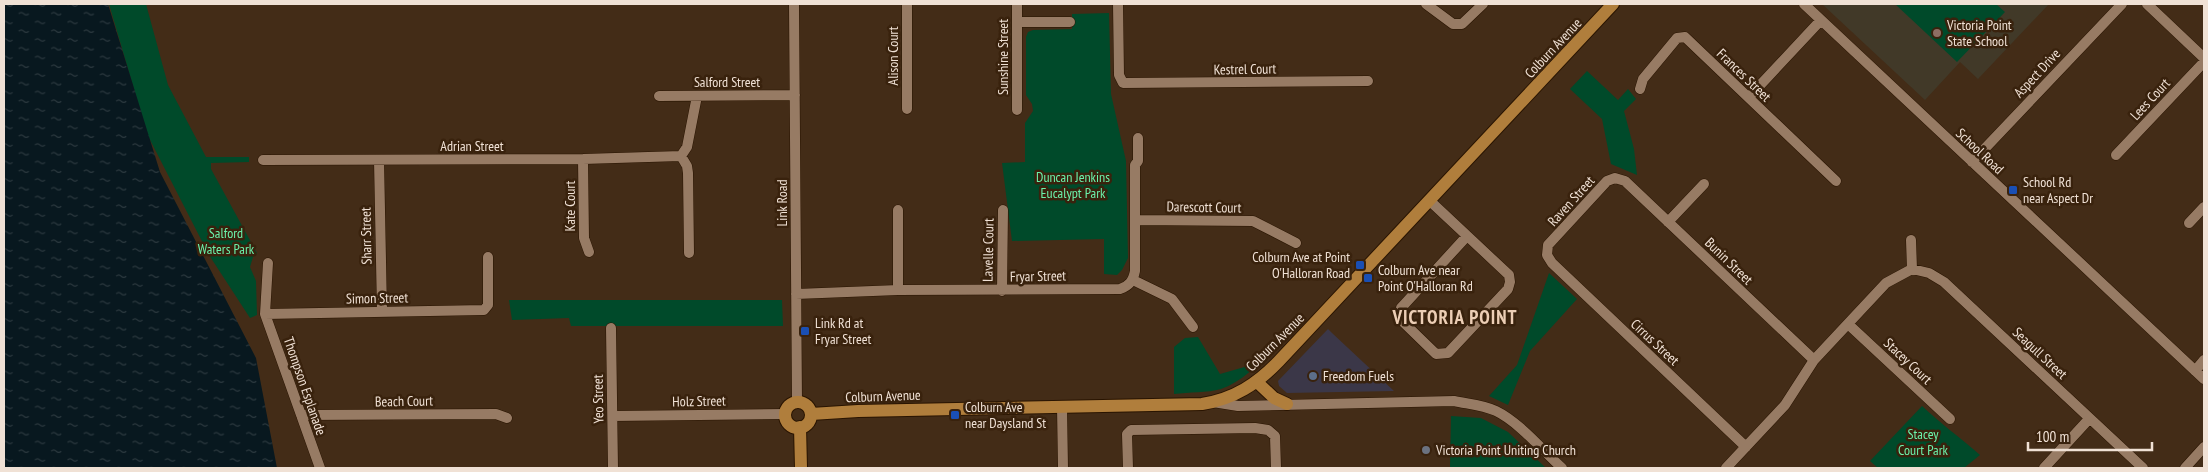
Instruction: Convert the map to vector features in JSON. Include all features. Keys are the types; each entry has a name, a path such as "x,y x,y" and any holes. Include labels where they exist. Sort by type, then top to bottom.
{"main road":[{"name":"Colburn Avenue","path":"811,414 858,411 1202,404 1240,392 1257,382 1279,361 1615,4"},
{"path":"1257,382 1274,398 1287,404"},
{"path":"797,402 808,407 811,414 809,422 800,427 790,424 785,414 790,405 797,402"},
{"path":"800,427 801,468"}],"street":[{"name":"Link Road","path":"794,4 797,402"},
{"name":"Alison Court","path":"907,4 907,109"},
{"name":"Sunshine Street","path":"1017,4 1017,110"},
{"name":"Kestrel Court","path":"1118,4 1119,75 1123,83 1368,81"},
{"path":"1426,4 1452,24 1462,24 1483,4"},
{"name":"School Road","path":"1804,4 2204,379"},
{"name":"Aspect Drive","path":"1972,162 2122,4"},
{"path":"2147,4 2204,60"},
{"path":"1749,98 1821,20"},
{"path":"1017,22 1070,22"},
{"name":"Frances Street","path":"1640,88 1643,79 1678,38 1685,37 1836,182"},
{"name":"Lees Court","path":"2116,155 2204,60"},
{"name":"Salford Street","path":"659,96 795,95"},
{"path":"689,253 688,173 687,166 681,156 687,147 697,96"},
{"path":"1138,138 1138,161 1135,165 1136,271 1133,280 1172,299 1193,327"},
{"name":"Adrian Street","path":"262,160 681,156"},
{"name":"Kate Court","path":"584,158 584,238 589,252"},
{"name":"Sharr Street","path":"379,160 382,311"},
{"name":"Raven Street","path":"1547,255 1548,245 1607,181 1615,178 1625,181"},
{"name":"Bunin Street","path":"1625,181 1814,360"},
{"path":"1668,222 1704,184"},
{"path":"1430,201 1468,236 1508,275 1510,282 1508,289 1448,353 1436,354 1401,320 1399,314 1402,308 1468,236"},
{"path":"2189,223 2204,207"},
{"path":"898,210 898,290"},
{"name":"Lavelle Court","path":"1002,290 1003,210"},
{"name":"Darescott Court","path":"1136,220 1252,221 1296,243"},
{"path":"1726,468 1784,405 1814,360 1886,283 1912,269 1911,240"},
{"name":"Cirrus Street","path":"1547,255 1552,263 1746,447"},
{"name":"Simon Street","path":"264,314 484,310 487,306 488,257"},
{"path":"264,314 268,263"},
{"name":"Seagull Street","path":"1912,269 1929,273 1944,282 2143,468"},
{"name":"Fryar Street","path":"796,294 898,290 1120,289 1126,287 1133,280"},
{"name":"Thompson Esplanade","path":"264,314 320,468"},
{"name":"Stacey Court","path":"1848,324 1950,419"},
{"name":"Yeo Street","path":"611,328 613,468"},
{"path":"2195,371 2204,360"},
{"path":"1213,402 1238,406 1454,401 1498,412 1512,421 1562,468"},
{"path":"1062,407 1063,468"},
{"name":"Beach Court","path":"301,415 496,414 507,418"},
{"name":"Holz Street","path":"613,416 785,414"},
{"path":"2044,468 2089,419"},
{"path":"1128,468 1127,434 1131,430 1255,428 1268,430 1275,436 1276,468"},
{"path":"2185,468 2204,448"}],"shaded area":[{"name":"Victoria Point State School","path":"1822,4 2049,4 1978,79 1960,62 1925,100"},
{"path":"1328,329 1394,391 1287,393 1279,386 1278,381"}],"green space":[{"name":"Salford Waters Park","path":"109,4 146,4 168,85 206,157 249,157 249,162 211,163 211,169 257,253 253,257 250,267 256,281 257,315 250,318 209,255 147,134"},
{"path":"1895,4 1996,4 2005,12 1957,62"},
{"name":"Duncan Jenkins Eucalypt Park","path":"1109,13 1111,94 1126,161 1128,258 1117,275 1104,274 1104,239 1012,241 1002,163 1025,162 1025,123 1033,111 1032,104 1026,95 1026,37 1028,32 1033,30 1072,29 1072,14"},
{"path":"1587,71 1618,100 1628,89 1636,99 1624,111 1634,149 1637,175 1611,164 1602,119 1570,89"},
{"path":"1549,273 1577,299 1530,351 1508,405 1489,396 1517,365"},
{"path":"509,300 782,300 783,326 571,326 569,318 512,320"},
{"path":"1198,337 1220,374 1248,366 1275,347 1263,360 1229,386 1210,391 1174,394 1174,347 1185,338"},
{"name":"Stacey Court Park","path":"1922,406 1980,455 1964,468 1878,468 1870,461"},
{"path":"1451,416 1481,418 1508,432 1546,468 1450,468"}],"water":[{"path":"4,4 108,4 160,172 256,358 277,468 4,468"}],"place":[{"name":"Victoria Point State School","path":"1937,33"},
{"name":"School Rd near Aspect Dr","path":"2013,190"},
{"name":"Colburn Ave at Point O'Halloran Road","path":"1360,265"},
{"name":"Colburn Ave near Point O'Halloran Rd","path":"1368,278"},
{"name":"Link Rd at Fryar Street","path":"805,331"},
{"name":"Freedom Fuels","path":"1313,376"},
{"name":"Colburn Ave near Daysland St","path":"955,415"},
{"name":"Victoria Point Uniting Church","path":"1426,450"}],"district":[{"name":"VICTORIA POINT","path":"1455,317"}]}
